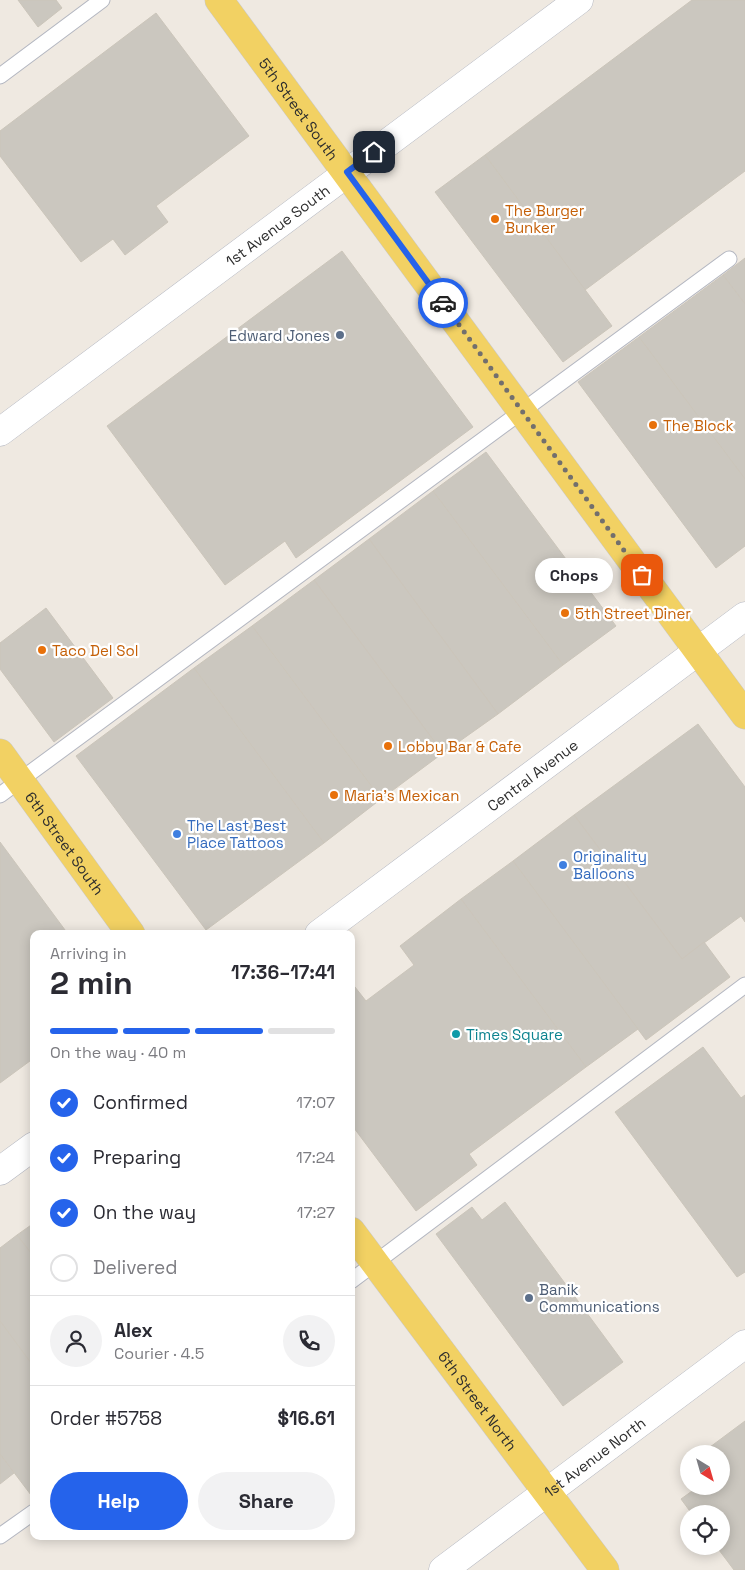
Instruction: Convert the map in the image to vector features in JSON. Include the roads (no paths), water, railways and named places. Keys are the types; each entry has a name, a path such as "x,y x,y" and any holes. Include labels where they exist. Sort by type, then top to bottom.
{"main road":[{"name":"5th Street South","path":"219,0 745,715"},
{"name":"6th Street South","path":"0,753 10,787 128,930"},
{"name":"6th Street North","path":"355,1236 605,1570"}],"street":[{"name":"1st Avenue South","path":"0,432 579,0"},
{"name":"Central Avenue","path":"324,930 745,616"},
{"path":"0,1171 30,1149"},
{"name":"1st Avenue North","path":"443,1570 548,1494 745,1344"}],"lane":[{"path":"0,76 102,0"},
{"path":"10,787 729,259"},
{"path":"355,1279 745,984"},
{"path":"0,1536 30,1515"}],"place":[{"name":"The Burger Bunker","path":"495,219"},
{"name":"Edward Jones","path":"340,335"},
{"name":"The Block","path":"653,425"},
{"name":"Chops","path":"642,575"},
{"name":"5th Street Diner","path":"565,613"},
{"name":"Taco Del Sol","path":"42,650"},
{"name":"Lobby Bar & Cafe","path":"388,746"},
{"name":"Maria's Mexican","path":"334,795"},
{"name":"The Last Best Place Tattoos","path":"177,834"},
{"name":"Originality Balloons","path":"563,865"},
{"name":"Times Square","path":"456,1034"},
{"name":"Banik Communications","path":"529,1298"}]}
